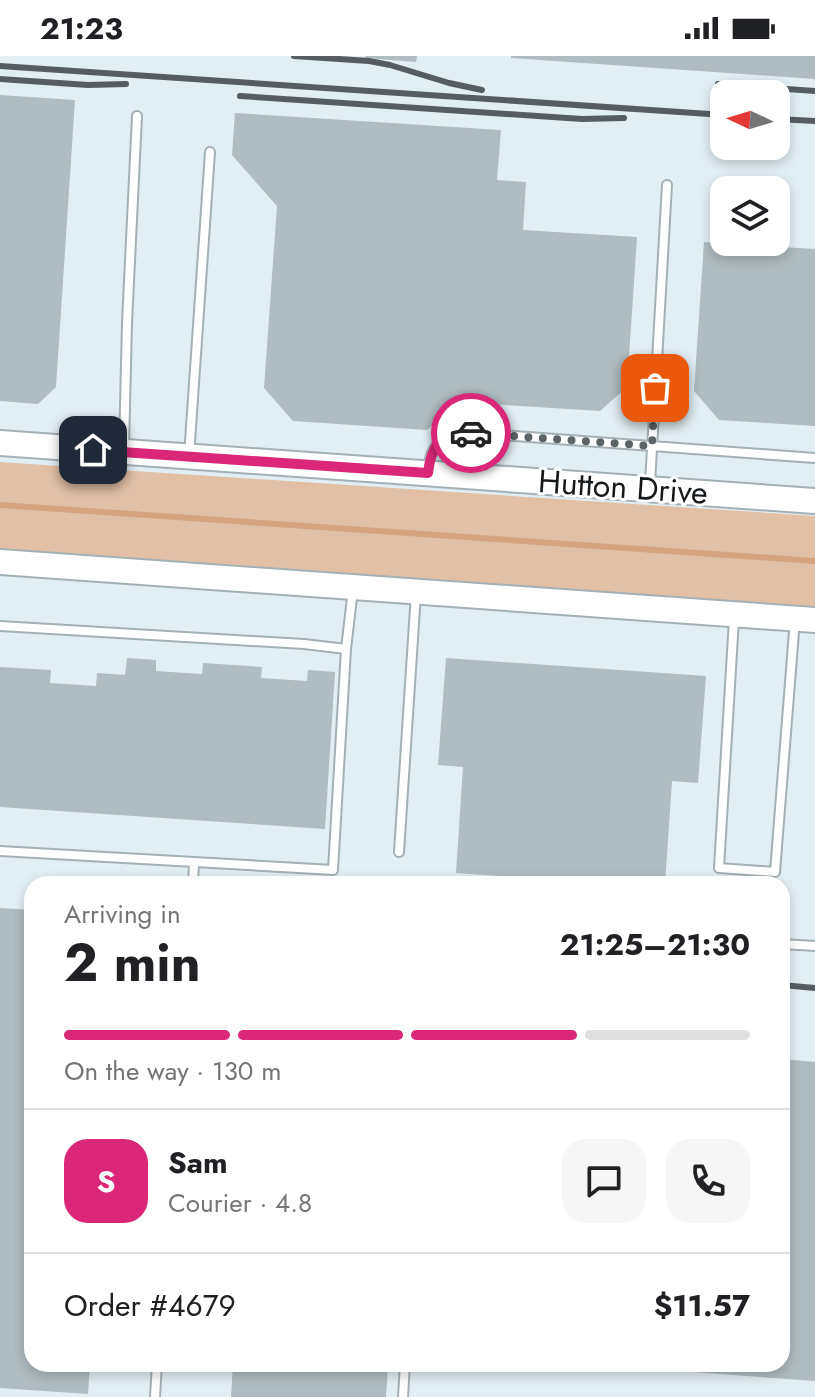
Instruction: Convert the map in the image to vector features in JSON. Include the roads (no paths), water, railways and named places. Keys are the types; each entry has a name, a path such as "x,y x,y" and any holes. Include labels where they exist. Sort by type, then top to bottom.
{"street":[{"name":"Hutton Drive","path":"0,443 815,501"},
{"path":"0,562 805,619"}],"lane":[{"path":"124,452 137,116"},
{"path":"189,456 210,152"},
{"path":"649,489 667,185"},
{"path":"428,473 430,456 437,443 459,432 815,458"},
{"path":"0,851 333,870 346,649 353,587"},
{"path":"399,852 416,592"},
{"path":"735,614 719,868 775,872 805,619"},
{"path":"0,626 346,649"},
{"path":"193,876 194,862"},
{"path":"790,944 815,946"},
{"path":"155,1397 157,1372"},
{"path":"403,1397 405,1372"}],"waterway":[{"path":"0,505 815,561"}],"railway":[{"path":"294,56 369,61 482,90"},
{"path":"0,66 710,114"},
{"path":"0,79 88,85 126,84"},
{"path":"790,89 815,91"},
{"path":"240,96 582,119 624,118"},
{"path":"790,120 815,121"},
{"path":"790,986 815,988"}]}
